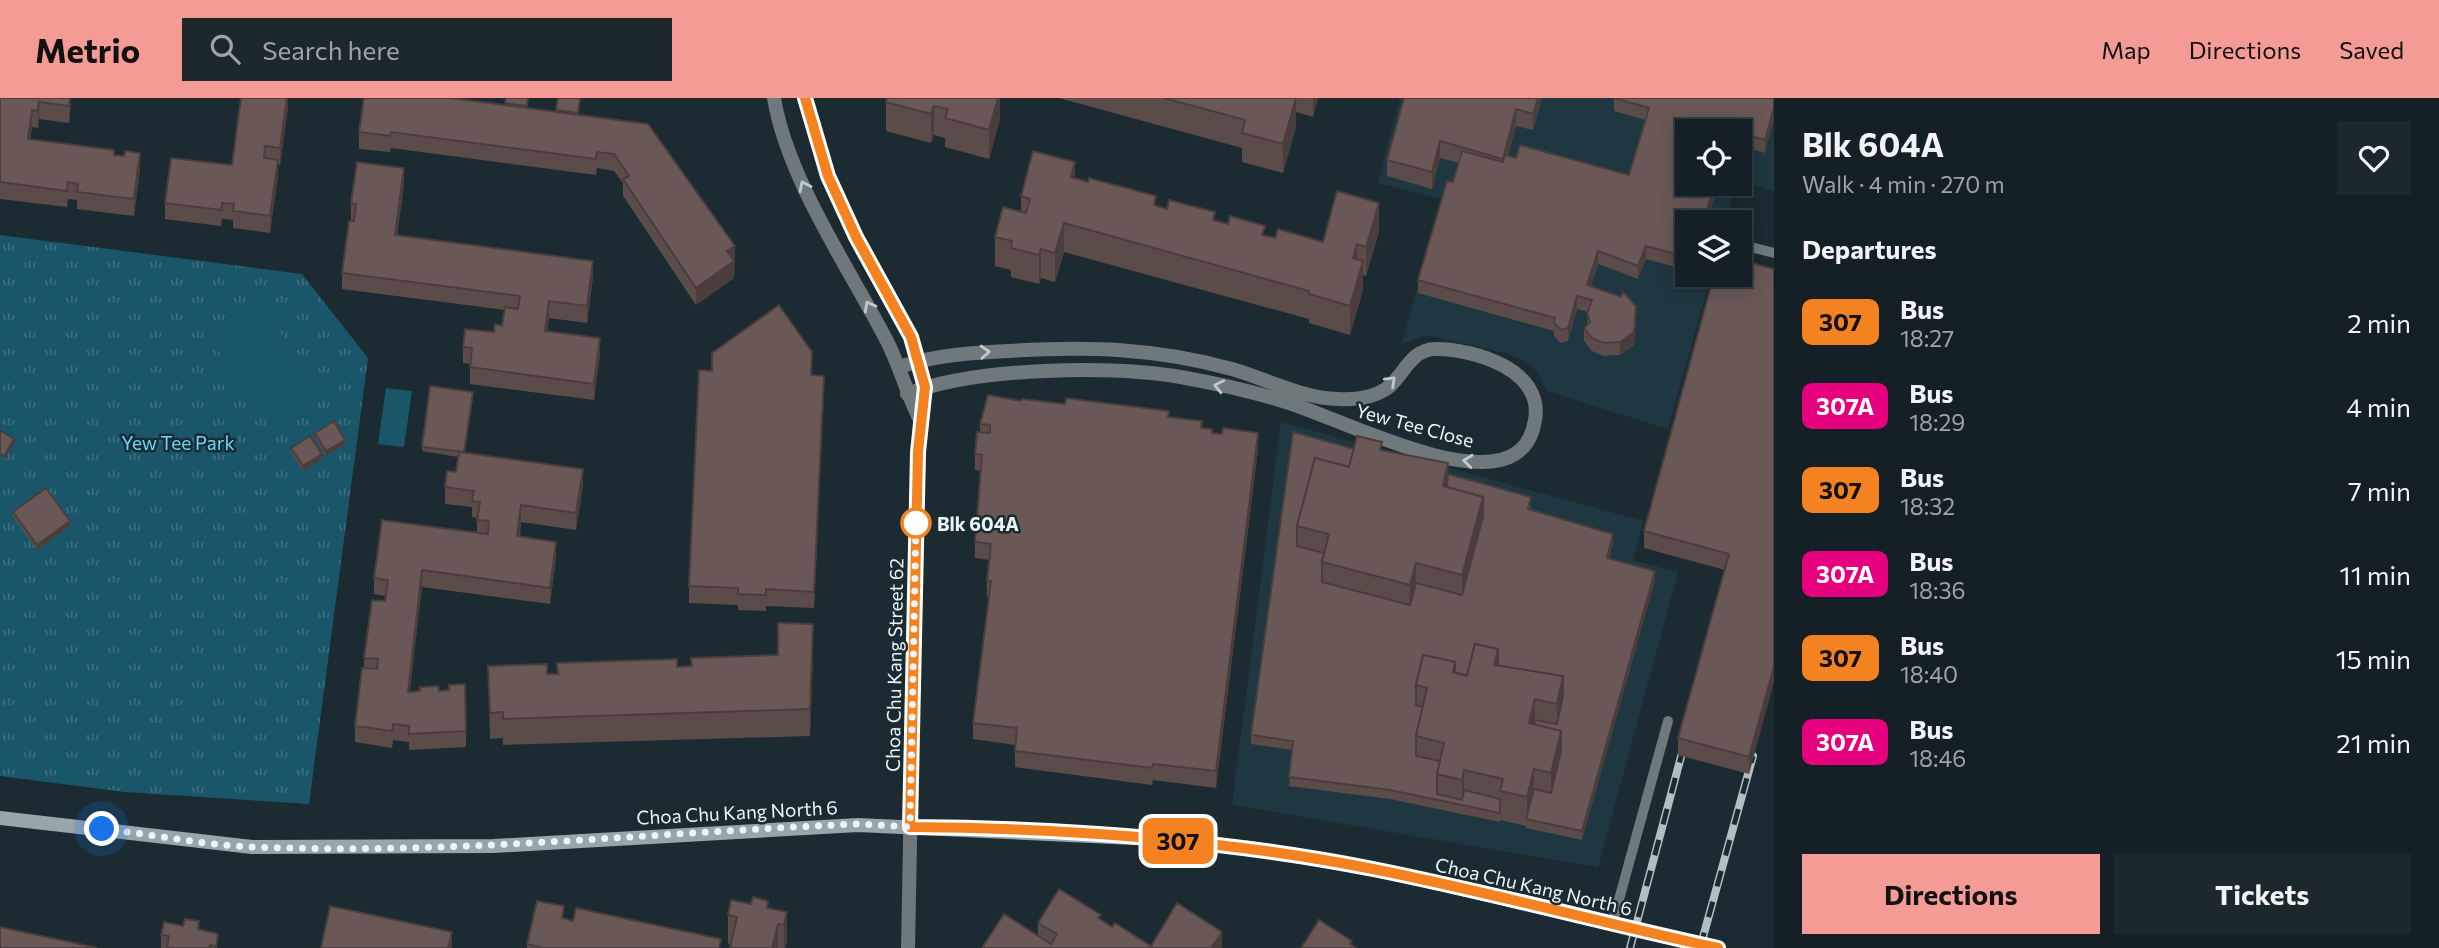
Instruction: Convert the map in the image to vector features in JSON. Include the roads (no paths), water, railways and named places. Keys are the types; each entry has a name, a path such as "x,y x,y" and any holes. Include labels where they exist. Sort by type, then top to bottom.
{"street":[{"name":"Choa Chu Kang Street 62","path":"774,98 787,146 804,187 899,367 907,394 920,420"},
{"name":"Choa Chu Kang Street 62","path":"805,98 828,176 856,237 911,337 925,387 920,420 908,948"},
{"name":"Yew Tee Close","path":"899,367 962,353 1050,348 1154,351 1335,399 1368,398 1390,386 1410,359 1432,349 1456,351 1490,361 1518,374 1531,389 1536,412 1529,441 1516,454 1493,463 1464,462 1350,428 1286,402 1187,379 1139,372 992,375 925,387 907,394"},
{"name":"Choa Chu Kang North 6","path":"0,818 252,847 493,846 858,824 1132,837 1250,848 1430,881 1718,948"}],"lane":[{"path":"1752,248 1774,253"},
{"path":"1612,925 1668,721"}],"railway":[{"path":"1630,948 1686,738"},
{"path":"1700,948 1753,756"}],"place":[{"name":"Blk 604A","path":"916,523"}],"park label":[{"name":"Yew Tee Park","path":"178,442"}]}
